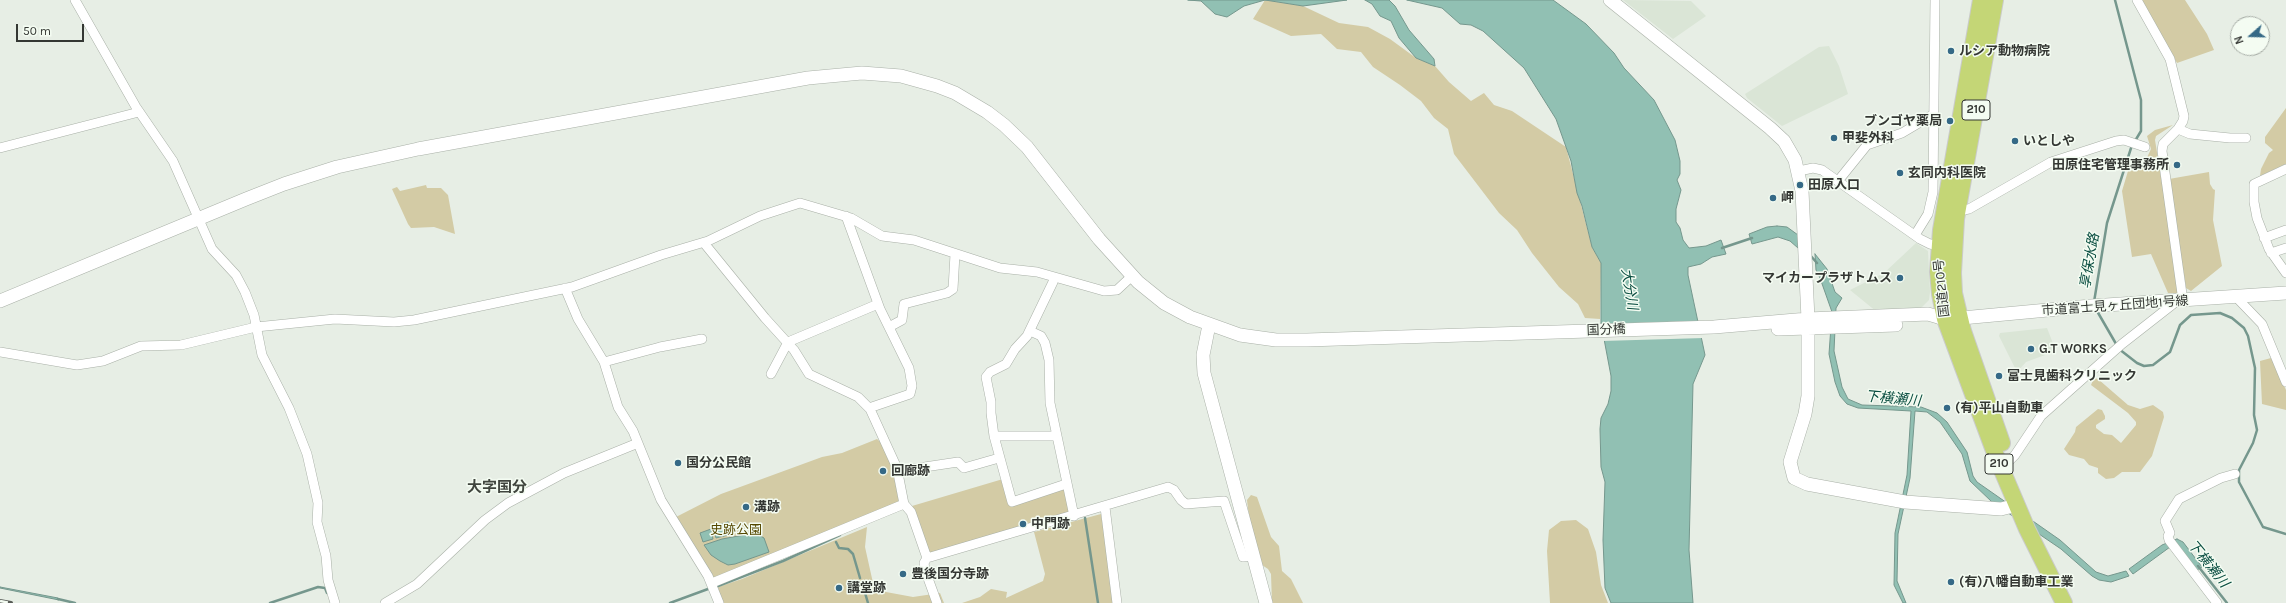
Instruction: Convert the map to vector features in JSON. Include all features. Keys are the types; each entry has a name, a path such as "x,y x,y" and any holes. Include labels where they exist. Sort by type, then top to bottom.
{"highway":[{"name":"国道210号","path":"1981,0 1939,246 1938,272 1984,427 2017,506 2065,603"},
{"name":"国道210号","path":"1995,0 1958,211 1953,249 1954,293 1952,320 2065,603"}],"street":[{"path":"75,0 139,112 173,161 212,248 239,281 252,308 262,356 289,408 307,454 318,503 317,522 326,556 328,580 335,603"},
{"path":"1610,0 1775,132 1790,150 1798,171 1802,191 1808,324 1808,403 1790,462 1792,474 1796,480 1807,484 1904,502 2001,509 2017,506"},
{"path":"1915,235 1928,214 1932,198 1935,0"},
{"path":"2009,461 2015,455 2041,416 2118,348 2180,301 2162,151 2164,142 2178,129 2183,122 2184,116 2170,59 2136,0"},
{"name":"国分橋","path":"0,301 284,184 366,160 808,78 843,74 880,74 916,79 947,90 976,105 1004,125 1032,153 1099,239 1132,276 1164,303 1209,326 1251,337 1291,340 1827,324"},
{"path":"0,148 139,112"},
{"path":"1838,181 1867,145 1902,133 1934,114"},
{"path":"2178,129 2190,134 2246,138"},
{"path":"1958,211 1969,209 2051,162 2116,141 2124,140 2144,147"},
{"path":"1798,171 1819,169 1915,235 1930,244 1939,246"},
{"path":"2286,169 2254,184 2255,209 2264,238 2271,253 2286,273"},
{"path":"0,352 68,364 84,364 103,361 141,346 186,344 225,333 256,327 335,319 407,321 565,288 704,243 748,222 795,203 809,204 846,216 882,236 914,240 1000,268 1037,272 1104,291 1120,288 1132,276"},
{"path":"846,216 878,304 908,368 912,390 906,395 869,408"},
{"path":"2264,238 2286,230"},
{"path":"704,243 764,318 788,342 810,375 854,395 869,408 898,471 904,504 911,512 927,558"},
{"path":"2271,253 2286,248"},
{"path":"889,327 902,320 904,304 946,293 953,289 955,254"},
{"path":"1053,282 1030,331 1015,349 1006,364 987,376 994,436 1012,502 1066,484"},
{"path":"565,288 578,319 604,362 618,407 638,443 661,500 712,583 719,603"},
{"name":"市道富士見ヶ丘団地1号線","path":"1827,324 1928,323 2067,308 2286,293"},
{"path":"2236,297 2262,324 2286,382"},
{"path":"771,374 788,342 878,304"},
{"path":"1209,326 1204,355 1204,373 1266,603"},
{"path":"1030,331 1041,336 1045,343 1049,360 1049,397 1066,484 1074,516"},
{"path":"604,362 660,347 702,339"},
{"path":"994,436 1057,436"},
{"path":"385,603 417,584 485,520 508,503 564,473 638,443"},
{"path":"898,471 958,462 964,468 999,458"},
{"path":"2217,603 2172,544 2168,536 2169,531 2165,521 2177,501 2211,483 2235,474"},
{"path":"937,603 925,570 924,563 927,558 1105,507 1168,487 1174,490 1182,502 1186,504 1222,500 1226,504 1243,557 1254,556"},
{"path":"712,583 904,504"},
{"path":"1105,507 1117,603"}],"shaded area":[{"path":"1623,0 1691,1 1706,16 1673,39"},
{"path":"1829,46 1839,66 1848,94 1782,126 1747,98 1745,94 1819,47"},
{"name":"マイカープラザトムス","path":"1916,243 1928,251 1929,300 1920,309 1877,312 1850,290 1884,273"},
{"name":"G.T WORKS","path":"2047,328 2056,351 2026,362 2017,372 1999,336 2000,333"}],"green space":[{"path":"1265,0 1303,6 1339,23 1368,27 1390,39 1416,58 1435,66 1449,82 1471,101 1484,93 1494,105 1512,111 1566,147 1592,247 1601,263 1600,319 1585,318 1578,304 1559,287 1532,253 1517,230 1499,213 1454,154 1448,129 1434,118 1421,101 1373,67 1361,52 1337,49 1321,34 1291,36 1253,19"},
{"path":"2141,0 2185,0 2207,34 2214,50 2177,63"},
{"path":"2286,108 2286,164 2260,176 2261,169 2269,153 2273,150 2265,143 2265,137"},
{"path":"2173,125 2156,136 2155,140 2180,293 2168,293 2151,254 2132,257 2122,191 2128,171 2138,170 2144,164 2151,149 2147,136 2155,130"},
{"path":"2209,172 2210,184 2215,190 2213,220 2222,266 2191,291 2186,288 2169,179"},
{"path":"426,185 427,188 441,188 448,195 455,234 434,227 411,228 408,224 392,189 397,187 400,191"},
{"path":"2271,358 2286,390 2286,410 2262,404 2260,361"},
{"path":"2094,378 2098,379 2128,405 2140,409 2153,405 2163,412 2164,417 2152,456 2140,472 2122,472 2114,478 2106,479 2098,473 2098,468 2089,465 2084,459 2069,455 2064,449 2075,432 2076,427 2098,409 2102,410 2105,419 2096,425 2096,428 2104,434 2112,435 2121,443 2136,425 2136,422 2128,413 2091,385"},
{"name":"史跡公園","path":"877,439 885,446 891,460 899,502 714,580 676,517 721,494 822,457 842,453"},
{"path":"1003,479 1011,505 1065,486 1072,514 929,553 912,506"},
{"path":"1251,495 1257,497 1271,537 1279,546 1282,571 1291,579 1303,603 1272,603 1271,574 1268,569 1262,565 1256,552 1247,500"},
{"path":"1101,514 1115,603 962,603 980,597 991,589 1007,592 1006,598 1043,581 1045,574 1034,532"},
{"path":"1576,520 1588,529 1596,552 1601,585 1608,603 1550,603 1547,551 1549,530 1561,521"},
{"name":"史跡公園","path":"867,527 865,547 873,583 886,592 913,597 940,593 944,603 722,603 718,587 742,579"}],"water":[{"path":"1188,0 1265,0 1244,6 1227,17 1215,14 1201,1"},
{"path":"1265,0 1347,0 1303,6"},
{"path":"1365,0 1389,0 1395,6 1409,30 1434,59 1435,66 1416,58 1399,38 1391,21 1380,16 1372,4"},
{"name":"大分川","path":"1407,0 1553,0 1586,24 1614,53 1624,68 1654,100 1675,140 1680,161 1680,174 1677,180 1681,190 1676,209 1676,222 1680,228 1683,240 1689,248 1706,246 1721,240 1726,254 1712,257 1701,264 1688,267 1688,275 1705,355 1693,384 1689,550 1693,603 1611,603 1605,588 1603,540 1605,482 1601,467 1600,429 1601,418 1608,404 1611,391 1611,376 1601,323 1601,263 1592,247 1582,206 1577,193 1571,161 1556,119 1524,68 1483,31 1471,25 1460,24 1442,8"},
{"path":"1767,227 1787,227 1798,235 1798,248 1790,241 1778,237 1752,244 1749,234"},
{"path":"1815,254 1827,269 1835,292 1842,298 1836,308 1834,351 1842,387 1848,399 1862,405 1921,407 1937,413 1947,422 1967,452 1973,476 1977,482 2060,540 2096,572 2108,576 2126,571 2129,576 2111,582 2099,580 2092,576 2061,549 1992,502 1970,481 1962,454 1940,422 1927,412 1915,411 1910,478 1898,534 1897,581 1906,603 1903,603 1894,585 1895,533 1907,475 1911,411 1858,408 1847,404 1840,396 1835,382 1829,354 1832,312 1816,270"},
{"path":"728,522 732,534 716,538 713,527"},
{"path":"711,529 713,539 703,542 700,533"},
{"path":"755,533 764,538 769,552 735,564 728,565 720,561 711,555 704,545 722,539"},
{"path":"2177,539 2183,542 2202,567 2197,570 2170,547 2133,574 2129,569 2162,545"},
{"path":"0,588 58,598 59,600"}],"pier":[{"path":"1701,321 1704,338 1602,341 1599,324"}],"waterway":[{"name":"享保水路","path":"2115,0 2141,100 2141,131 2135,141"},
{"name":"享保水路","path":"2094,302 2107,223 2132,145"},
{"path":"1722,248 1752,238"},
{"path":"1810,255 1817,263"},
{"name":"享保水路","path":"2097,311 2119,349 2137,363 2144,366 2153,365 2170,352 2180,325 2191,315 2220,313 2232,318 2244,328 2248,336 2255,368 2254,415 2257,430 2253,443 2239,470 2239,482 2263,527 2286,534"},
{"path":"1085,518 1098,603"},
{"path":"718,586 783,561 840,535"},
{"path":"836,542 839,548 848,549 853,554 860,578"},
{"name":"下横瀬川","path":"2198,566 2227,603"},
{"path":"863,586 868,603"},
{"path":"270,603 318,587 325,588 327,593"},
{"path":"670,603 708,589"},
{"path":"58,599 75,603"}],"railway":[{"path":"0,601 11,603"}],"place":[{"name":"ルシア動物病院","path":"1951,51"},
{"name":"ブンゴヤ薬局","path":"1950,121"},
{"name":"甲斐外科","path":"1834,138"},
{"name":"いとしや","path":"2015,141"},
{"name":"田原住宅管理事務所","path":"2177,165"},
{"name":"玄同内科医院","path":"1900,173"},
{"name":"田原入口","path":"1800,185"},
{"name":"岬","path":"1773,198"},
{"name":"マイカープラザトムス","path":"1900,278"},
{"name":"G.T WORKS","path":"2031,349"},
{"name":"富士見歯科クリニック","path":"1999,376"},
{"name":"(有)平山自動車","path":"1947,408"},
{"name":"国分公民館","path":"678,463"},
{"name":"回廊跡","path":"883,471"},
{"name":"溝跡","path":"746,507"},
{"name":"中門跡","path":"1023,524"},
{"name":"豊後国分寺跡","path":"903,574"},
{"name":"(有)八幡自動車工業","path":"1951,582"},
{"name":"講堂跡","path":"839,588"}],"district":[{"name":"大字国分","path":"497,488"}]}
